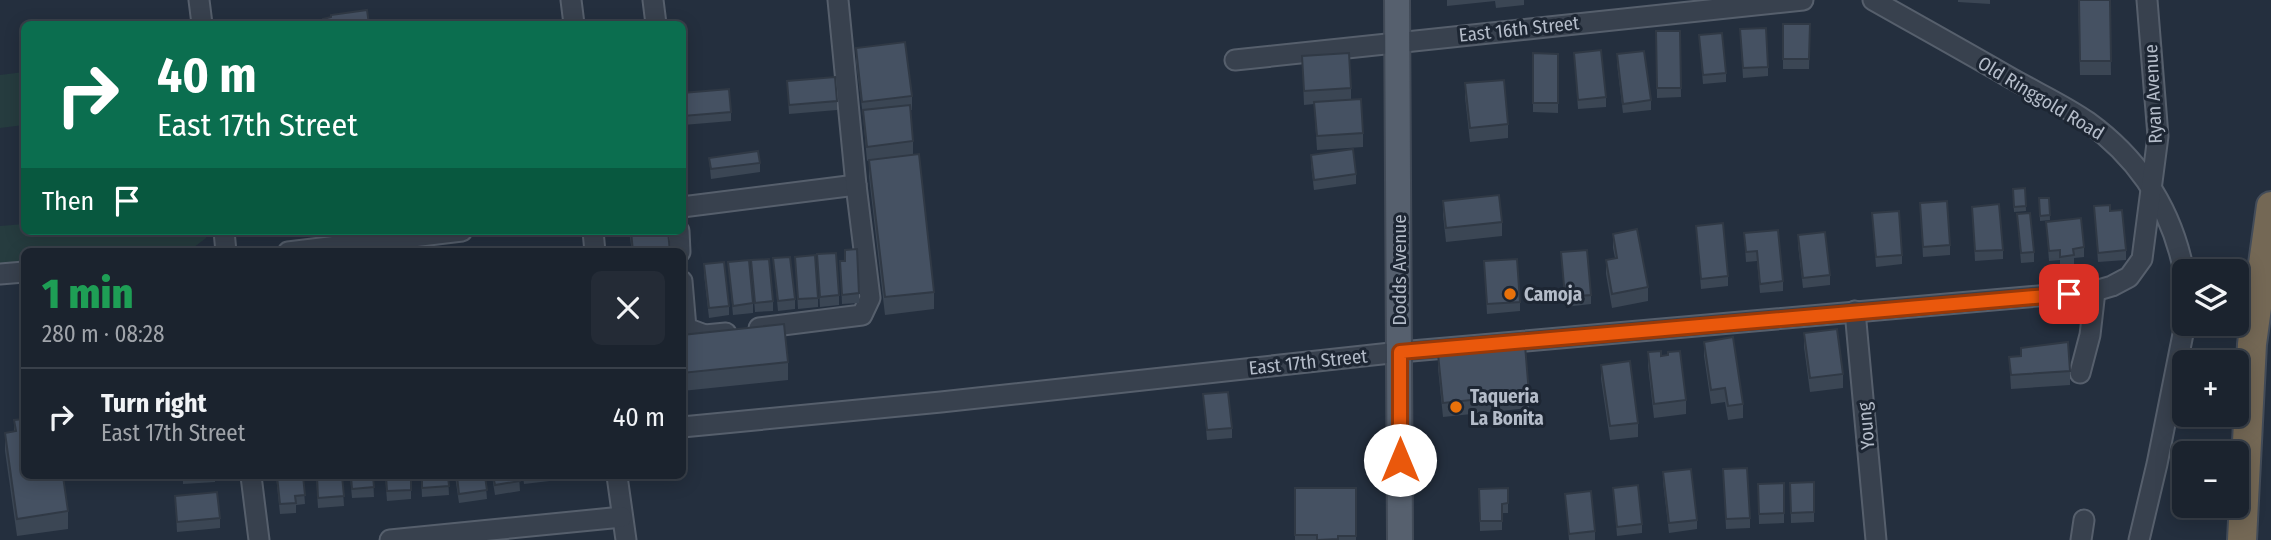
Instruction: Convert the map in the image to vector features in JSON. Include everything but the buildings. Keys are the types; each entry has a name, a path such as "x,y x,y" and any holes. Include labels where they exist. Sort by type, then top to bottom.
{"highway":[{"path":"2242,540 2252,344 2271,206"}],"main road":[{"name":"Dodds Avenue","path":"1397,0 1400,540"}],"street":[{"path":"199,0 202,21"},
{"path":"571,0 574,21"},
{"path":"653,0 656,21"},
{"path":"686,328 705,335 862,315 870,298 838,0"},
{"name":"East 16th Street","path":"1235,60 1803,0"},
{"name":"Old Ringgold Road","path":"1874,0 2087,121 2122,149 2152,187 2168,216 2182,259"},
{"name":"Ryan Avenue","path":"2147,0 2158,136 2152,187"},
{"path":"686,206 856,185"},
{"name":"East 17th Street","path":"686,427 1400,352 2095,291 2129,277 2143,259 2152,187"},
{"path":"321,248 429,235"},
{"path":"0,274 21,272"},
{"path":"2080,373 2090,335 2095,291"},
{"name":"Young","path":"1855,312 1876,540"},
{"path":"2139,540 2183,336"},
{"path":"251,479 258,540"},
{"path":"617,479 626,540"},
{"path":"390,540 622,517"},
{"path":"2081,540 2084,520"}],"green space":[{"path":"21,72 21,125 0,128 0,75"},
{"path":"21,224 21,235 206,235 206,238 193,248 21,248 21,266 0,269 0,226"}],"place":[{"name":"Camoja","path":"1510,294"},
{"name":"Taqueria La Bonita","path":"1456,407"}],"route":[{"path":"1400,460 1400,352 2069,294"}]}
